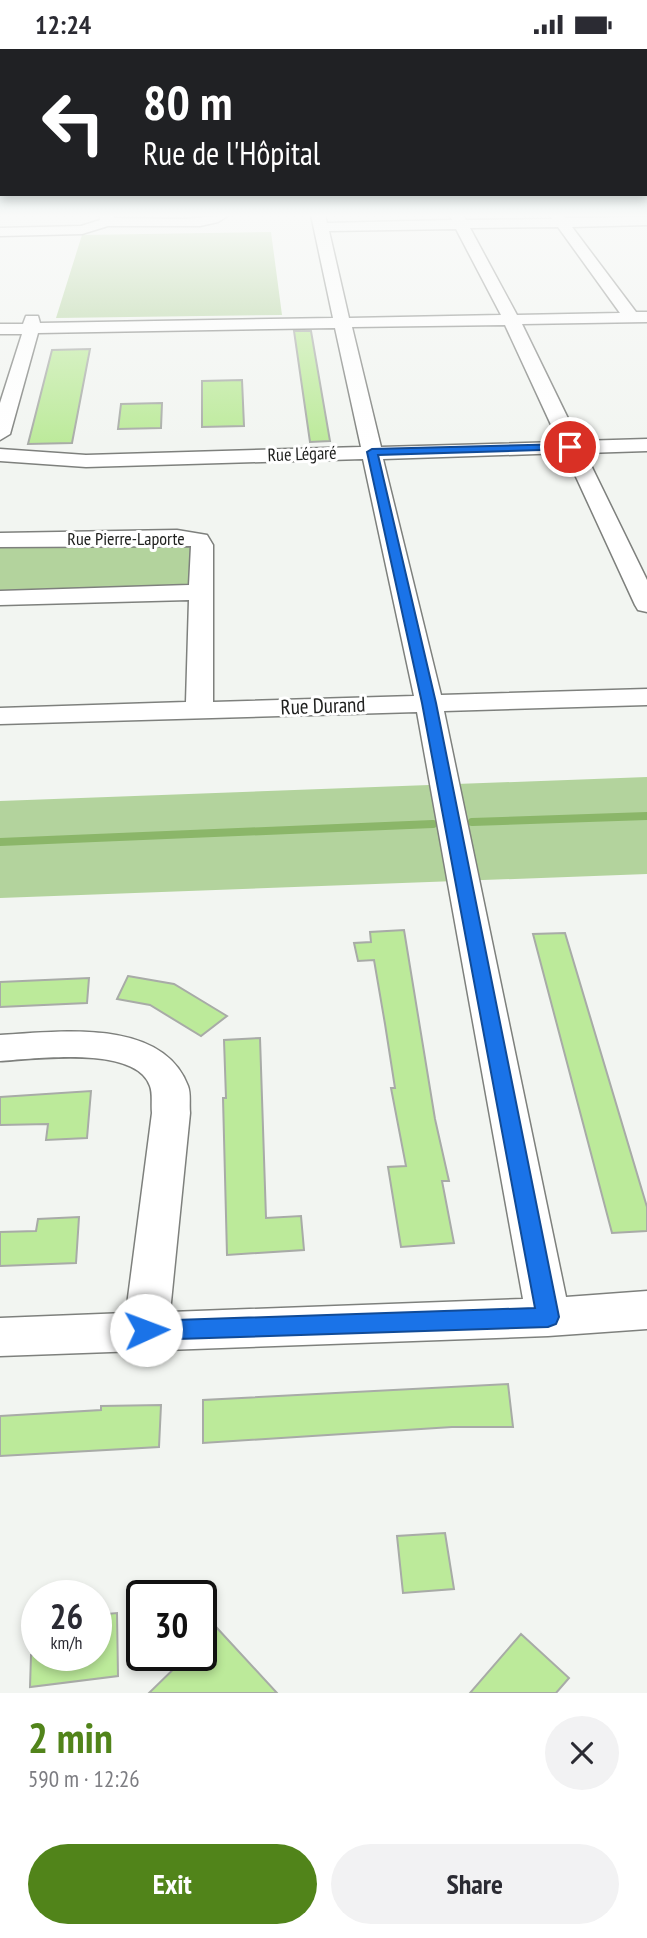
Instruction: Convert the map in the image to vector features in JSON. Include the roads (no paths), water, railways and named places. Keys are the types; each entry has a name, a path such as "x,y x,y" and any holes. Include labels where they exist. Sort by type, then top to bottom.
{"street":[{"path":"335,292 429,703 548,1317"},
{"path":"496,292 647,605"},
{"path":"616,292 634,314"},
{"path":"0,329 31,324 634,314 647,308"},
{"path":"0,319 31,324"},
{"path":"0,434 31,324"},
{"name":"Rue Légaré","path":"0,455 86,461 647,445"},
{"name":"Rue Pierre-Laporte","path":"0,540 177,537 198,540 202,545 199,710"},
{"path":"0,598 202,592"},
{"name":"Rue Durand","path":"0,716 647,697"},
{"path":"0,1048 92,1046 130,1049 157,1065 169,1085 171,1113 146,1330"},
{"path":"0,1337 548,1317 647,1310"}],"waterway":[{"path":"472,822 647,816"},
{"path":"0,842 433,824"}]}
